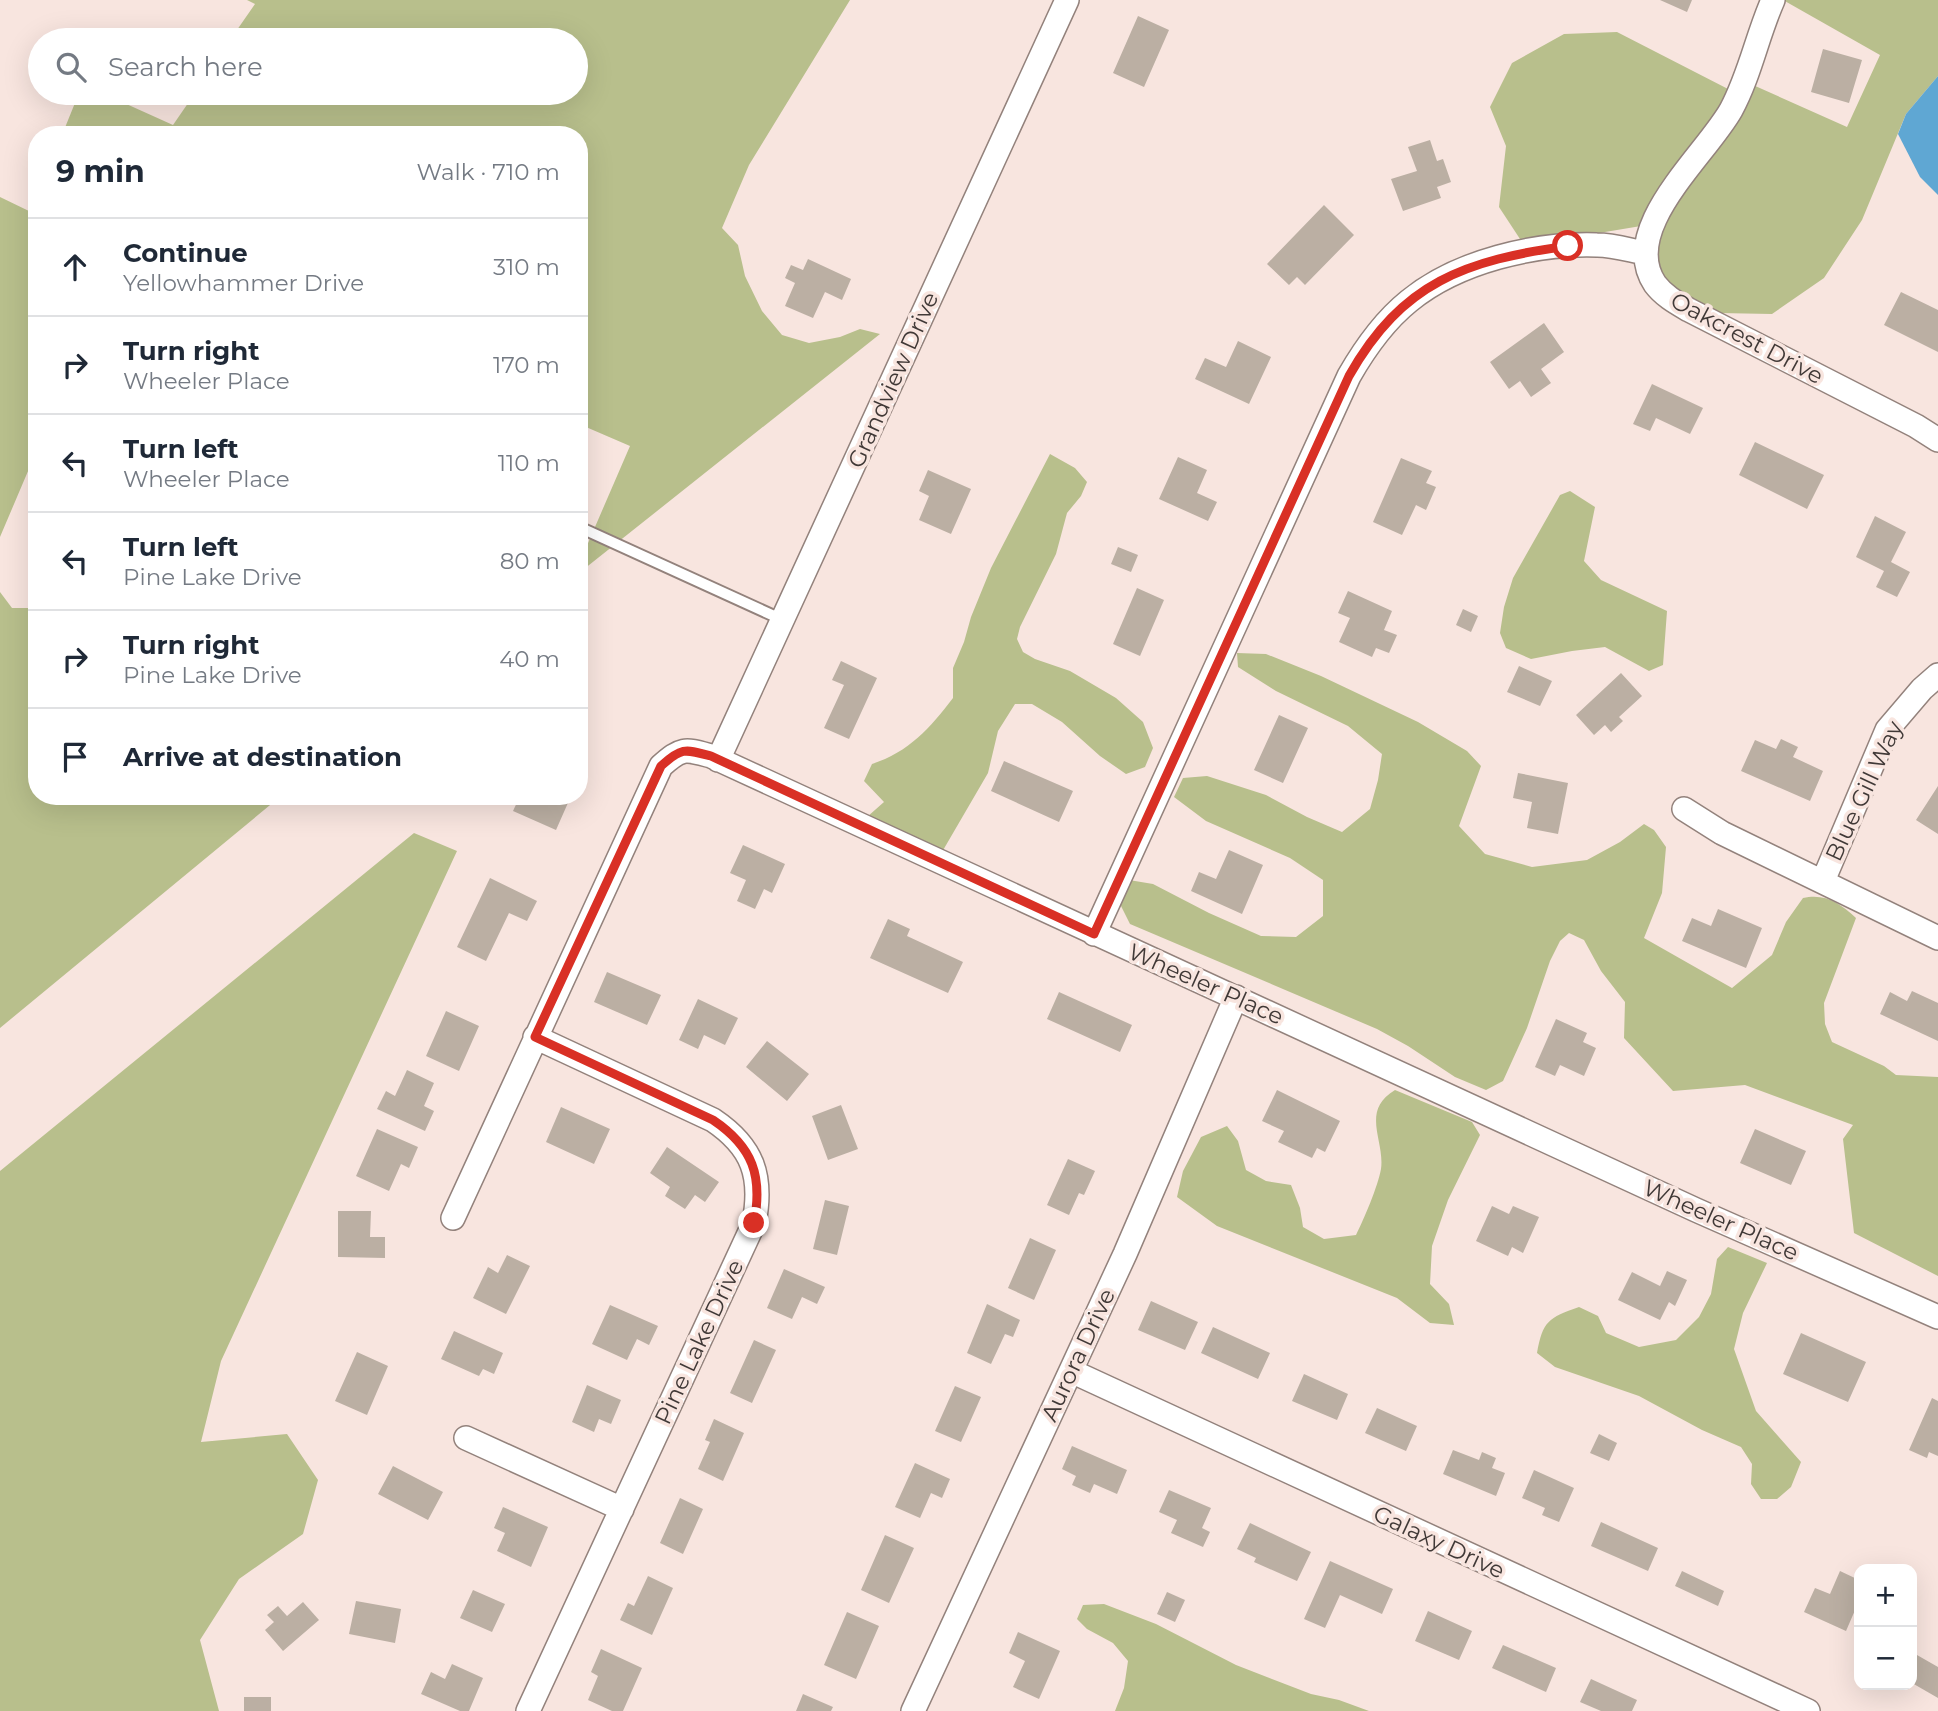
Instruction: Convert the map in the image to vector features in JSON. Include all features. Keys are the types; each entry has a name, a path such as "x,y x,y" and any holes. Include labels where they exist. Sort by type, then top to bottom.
{"street":[{"name":"Grandview Drive","path":"718,760 1067,0"},
{"path":"1094,934 1349,376 1374,336 1410,299 1471,266 1502,256 1568,246 1600,245 1645,253 1654,216 1716,134 1732,108 1748,74 1773,0"},
{"name":"Oakcrest Drive","path":"1645,253 1645,261 1654,282 1668,298 1916,426 1938,440"},
{"name":"Blue Gill Way","path":"1823,881 1888,730 1922,688 1938,675"},
{"name":"Wheeler Place","path":"453,1218 661,766 675,753 689,750 718,760 1696,1210 1938,1317"},
{"name":"Blue Gill Way","path":"1684,809 1722,833 1938,938"},
{"name":"Aurora Drive","path":"913,1711 1125,1254 1236,997"},
{"name":"Pine Lake Drive","path":"528,1711 754,1223 758,1199 757,1178 743,1146 732,1133 713,1120 535,1037"},
{"name":"Galaxy Drive","path":"1071,1371 1808,1711"},
{"path":"466,1438 622,1509"}],"lane":[{"path":"588,531 783,620"}],"green space":[{"path":"247,0 850,0 749,165 722,228 738,245 745,276 762,311 782,335 809,343 840,337 860,329 880,334 588,566 588,543 630,446 588,428 588,126 66,126 74,105 129,105 173,125 187,105 588,105 588,28 238,28 255,4"},
{"path":"1783,0 1938,0 1938,76 1906,114 1862,220 1824,278 1772,314 1718,313 1674,289 1662,276 1655,257 1663,220 1753,85 1847,127 1880,55"},
{"path":"1617,32 1730,90 1724,103 1641,226 1593,234 1520,239 1499,207 1506,146 1490,107 1512,63 1564,34"},
{"path":"0,197 28,211 28,471 0,537"},
{"path":"1050,454 1075,468 1087,482 1081,496 1067,513 1056,554 1020,627 1017,639 1023,652 1070,671 1116,698 1143,722 1153,748 1145,767 1126,774 1100,756 1062,722 1032,704 1015,704 998,731 988,773 942,852 867,817 884,802 864,781 872,764 897,753 918,738 953,698 953,668 971,617 991,568"},
{"path":"1570,491 1595,507 1584,561 1601,580 1667,611 1663,665 1649,671 1605,647 1531,659 1506,648 1500,633 1513,578 1560,495"},
{"path":"0,592 12,608 28,608 28,805 270,805 0,1028"},
{"path":"1237,653 1266,654 1321,676 1418,722 1467,751 1481,766 1459,826 1485,854 1532,867 1587,860 1620,842 1644,824 1654,830 1666,847 1662,893 1644,938 1732,988 1772,955 1786,922 1803,898 1825,898 1856,918 1824,1003 1825,1024 1832,1042 1884,1066 1896,1075 1938,1077 1938,1276 1854,1233 1843,1139 1853,1125 1745,1085 1673,1091 1624,1038 1625,1002 1601,971 1584,940 1569,933 1560,941 1550,961 1527,1028 1503,1081 1486,1090 1455,1077 1377,1029 1130,924 1119,902 1129,880 1153,884 1261,936 1296,937 1323,916 1323,880 1290,858 1206,821 1174,797 1183,778 1207,776 1266,795 1342,832 1370,809 1382,754 1348,726 1276,691 1238,667"},
{"path":"414,833 457,851 221,1361 201,1442 287,1434 318,1480 303,1534 239,1579 200,1640 219,1711 0,1711 0,1171"},
{"path":"1395,1090 1472,1122 1480,1135 1448,1200 1432,1246 1430,1284 1449,1304 1454,1325 1430,1323 1397,1298 1217,1226 1177,1197 1183,1171 1201,1137 1227,1126 1238,1141 1246,1170 1266,1181 1291,1185 1300,1208 1303,1227 1324,1239 1356,1235 1367,1212 1381,1169 1376,1117 1385,1098"},
{"path":"1728,1247 1767,1263 1743,1313 1734,1349 1756,1411 1801,1462 1791,1487 1777,1499 1761,1499 1751,1484 1752,1464 1741,1447 1702,1430 1639,1396 1555,1367 1537,1353 1542,1334 1549,1322 1560,1314 1579,1307 1598,1316 1606,1333 1639,1347 1676,1340 1699,1317 1711,1294 1717,1259"},
{"path":"1104,1604 1156,1624 1236,1665 1311,1694 1339,1700 1369,1711 1115,1711 1124,1688 1128,1661 1113,1643 1087,1629 1077,1619 1083,1605"}],"water":[{"path":"1938,76 1938,195 1920,177 1898,134 1906,114"}],"building":[{"path":"1660,0 1692,0 1687,12"},
{"path":"1138,16 1169,30 1144,87 1113,73"},
{"path":"1823,49 1862,60 1849,103 1811,92"},
{"path":"1430,140 1437,161 1443,159 1451,182 1437,187 1441,198 1403,211 1391,179 1417,171 1408,147"},
{"path":"1324,205 1354,235 1305,285 1297,277 1289,285 1267,264"},
{"path":"808,259 851,279 842,300 825,292 813,318 785,306 795,283 785,278 791,265 803,270"},
{"path":"1901,292 1938,310 1938,352 1884,325"},
{"path":"1544,323 1564,352 1541,369 1551,383 1531,397 1520,381 1509,389 1490,362"},
{"path":"1238,341 1271,357 1249,404 1195,379 1205,358 1226,367"},
{"path":"1652,384 1703,408 1690,434 1656,418 1650,431 1633,424"},
{"path":"1755,442 1824,475 1807,509 1739,475"},
{"path":"1178,457 1207,470 1197,493 1217,502 1208,521 1159,499"},
{"path":"1401,458 1432,471 1426,483 1436,487 1426,510 1416,505 1402,535 1373,522"},
{"path":"928,470 971,489 951,534 919,520 929,496 919,491"},
{"path":"1875,516 1906,532 1891,562 1910,572 1897,597 1876,587 1884,571 1856,557"},
{"path":"1118,547 1138,555 1131,572 1111,564"},
{"path":"1137,588 1164,600 1140,656 1113,644"},
{"path":"1348,591 1392,611 1384,630 1397,635 1389,653 1376,648 1372,657 1339,642 1350,618 1338,613"},
{"path":"1463,609 1478,616 1471,632 1456,625"},
{"path":"841,661 877,678 849,739 824,728 844,685 832,680"},
{"path":"1519,666 1552,681 1540,706 1507,692"},
{"path":"1621,673 1642,696 1619,717 1623,721 1611,732 1605,725 1594,735 1576,715"},
{"path":"1279,715 1308,728 1283,783 1254,770"},
{"path":"1781,739 1798,747 1793,757 1823,771 1810,801 1741,771 1755,740 1776,749"},
{"path":"1004,761 1073,791 1059,822 991,791"},
{"path":"1518,773 1568,783 1558,834 1527,828 1532,802 1513,798"},
{"path":"1938,786 1938,834 1916,820"},
{"path":"516,805 567,805 556,830 513,811"},
{"path":"743,845 785,864 772,893 764,889 755,909 737,901 746,880 730,873"},
{"path":"1229,850 1263,865 1242,914 1191,891 1199,872 1216,879"},
{"path":"490,878 537,901 527,921 509,913 486,961 457,947"},
{"path":"1718,909 1762,928 1746,968 1682,941 1692,918 1711,926"},
{"path":"888,919 910,929 907,936 963,962 948,993 870,958"},
{"path":"607,972 661,995 647,1025 594,1002"},
{"path":"1912,991 1938,1003 1938,1041 1880,1014 1890,992 1907,1001"},
{"path":"1059,992 1132,1025 1120,1052 1047,1019"},
{"path":"698,999 738,1018 725,1045 704,1035 698,1049 679,1040"},
{"path":"446,1011 479,1026 459,1071 426,1056"},
{"path":"1556,1019 1587,1033 1583,1042 1596,1048 1584,1076 1560,1065 1555,1076 1535,1067"},
{"path":"767,1041 809,1074 787,1101 746,1067"},
{"path":"407,1070 434,1083 424,1106 434,1111 425,1131 377,1109 386,1091 395,1096"},
{"path":"1277,1090 1340,1121 1325,1152 1317,1148 1312,1158 1278,1142 1284,1131 1262,1121"},
{"path":"841,1105 858,1149 828,1160 812,1116"},
{"path":"561,1107 610,1129 594,1164 546,1142"},
{"path":"377,1129 418,1147 409,1168 401,1164 389,1191 356,1176"},
{"path":"1755,1129 1806,1151 1791,1185 1740,1163"},
{"path":"667,1147 719,1182 705,1202 695,1195 685,1209 665,1196 670,1187 650,1173"},
{"path":"1068,1159 1095,1171 1084,1195 1079,1193 1069,1215 1047,1205"},
{"path":"825,1200 849,1206 837,1255 813,1249"},
{"path":"1492,1206 1509,1214 1513,1206 1539,1217 1523,1253 1512,1247 1508,1256 1476,1241"},
{"path":"338,1211 371,1211 370,1237 385,1237 385,1258 338,1257"},
{"path":"1030,1238 1056,1250 1034,1300 1008,1288"},
{"path":"507,1255 530,1266 506,1314 473,1298 488,1267 498,1273"},
{"path":"784,1269 825,1287 817,1304 802,1297 792,1319 767,1308"},
{"path":"1667,1271 1687,1280 1675,1306 1669,1302 1660,1320 1618,1300 1632,1272 1660,1286"},
{"path":"1151,1301 1198,1322 1185,1350 1138,1330"},
{"path":"987,1304 1020,1320 1013,1337 1005,1334 991,1364 967,1353"},
{"path":"610,1305 658,1326 649,1345 637,1339 627,1360 592,1344"},
{"path":"1213,1327 1270,1353 1258,1379 1201,1353"},
{"path":"454,1331 503,1353 494,1374 483,1369 479,1376 441,1359"},
{"path":"1801,1333 1866,1362 1848,1402 1783,1374"},
{"path":"754,1340 776,1350 752,1403 730,1393"},
{"path":"357,1352 388,1366 367,1415 335,1401"},
{"path":"1304,1374 1348,1394 1337,1420 1292,1401"},
{"path":"587,1385 621,1400 611,1424 599,1419 594,1432 572,1422"},
{"path":"955,1386 981,1397 961,1442 935,1431"},
{"path":"1932,1398 1938,1401 1938,1456 1929,1452 1927,1458 1909,1450"},
{"path":"1377,1408 1417,1426 1406,1451 1365,1433"},
{"path":"714,1419 744,1433 723,1481 698,1469 710,1442 705,1440"},
{"path":"1599,1434 1617,1443 1609,1461 1590,1453"},
{"path":"1072,1446 1127,1470 1117,1494 1094,1484 1090,1493 1072,1485 1076,1476 1062,1469"},
{"path":"1453,1450 1479,1460 1482,1452 1496,1458 1492,1468 1505,1473 1496,1496 1443,1474"},
{"path":"915,1463 950,1479 942,1498 931,1493 920,1518 895,1507"},
{"path":"393,1466 443,1492 428,1520 378,1494"},
{"path":"1534,1470 1574,1488 1559,1522 1542,1515 1545,1508 1522,1498"},
{"path":"1169,1490 1211,1508 1202,1528 1210,1532 1203,1547 1171,1533 1177,1520 1159,1512"},
{"path":"680,1498 703,1509 683,1554 660,1543"},
{"path":"503,1507 548,1527 531,1567 497,1551 505,1533 494,1528"},
{"path":"1601,1522 1658,1548 1648,1571 1591,1546"},
{"path":"1250,1523 1311,1552 1297,1581 1254,1562 1256,1558 1237,1549"},
{"path":"885,1535 914,1548 889,1603 861,1590"},
{"path":"1330,1561 1393,1589 1382,1614 1340,1595 1325,1628 1304,1619"},
{"path":"1682,1571 1724,1591 1718,1606 1675,1586"},
{"path":"1840,1571 1854,1578 1854,1613 1846,1631 1804,1612 1815,1588 1830,1594"},
{"path":"648,1576 673,1588 652,1635 620,1620 628,1603 634,1606"},
{"path":"473,1590 505,1604 492,1632 460,1618"},
{"path":"1167,1592 1185,1600 1175,1622 1157,1614"},
{"path":"356,1601 401,1609 395,1643 349,1634"},
{"path":"303,1602 319,1620 283,1651 265,1630 274,1622 267,1615 278,1606 287,1616"},
{"path":"1428,1611 1472,1631 1459,1660 1415,1641"},
{"path":"847,1612 879,1626 856,1679 824,1665"},
{"path":"1018,1632 1060,1651 1039,1699 1013,1687 1025,1661 1009,1653"},
{"path":"1503,1645 1556,1668 1546,1692 1492,1668"},
{"path":"601,1649 642,1668 623,1711 612,1711 588,1700 598,1676 591,1672"},
{"path":"1917,1655 1938,1667 1938,1698 1917,1686"},
{"path":"452,1664 483,1678 469,1711 460,1711 421,1694 431,1672 445,1679"},
{"path":"1591,1679 1637,1700 1632,1711 1601,1711 1580,1702"},
{"path":"803,1694 833,1707 831,1711 796,1711"},
{"path":"244,1697 271,1697 271,1711 244,1711"}],"route":[{"path":"754,1223 758,1199 757,1178 750,1157 732,1133 713,1120 535,1037 661,766 675,753 689,750 711,756 1094,934 1349,376 1374,336 1410,299 1471,266 1521,252 1568,246"}]}
